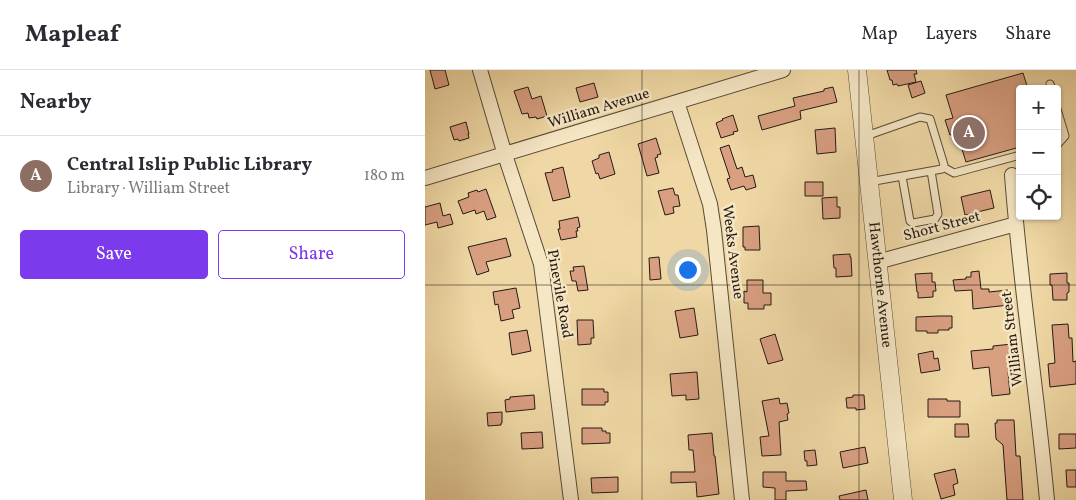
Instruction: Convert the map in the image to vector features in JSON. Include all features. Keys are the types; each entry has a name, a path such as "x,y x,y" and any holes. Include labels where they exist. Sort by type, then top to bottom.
{"street":[{"name":"Pinevile Road","path":"480,70 505,155 541,264 571,500"},
{"name":"William Avenue","path":"425,178 783,70"},
{"name":"Hawthorne Avenue","path":"857,70 903,500"},
{"name":"Weeks Avenue","path":"677,102 710,204 742,500"},
{"name":"William Street","path":"1012,175 1047,500"},
{"name":"Short Street","path":"877,262 1016,224"}],"lane":[{"path":"864,136 920,116 930,119 944,164 943,167"},
{"path":"1061,122 1065,136 1061,140"},
{"path":"943,167 954,174 1016,156"},
{"path":"869,182 942,169 943,167"},
{"path":"902,176 909,220 913,223 935,219 937,214 931,170"}],"building":[{"path":"430,70 445,70 449,85 435,89"},
{"path":"887,70 916,70 917,74 914,74 916,82 898,86 897,84 893,85"},
{"path":"1023,73 1027,85 1016,85 1016,148 966,162 957,133 950,135 945,120 953,118 946,95"},
{"path":"921,81 925,93 912,98 908,85"},
{"path":"594,83 598,97 580,102 576,88"},
{"path":"528,87 532,99 541,96 547,116 537,119 536,117 529,118 528,113 522,114 514,91"},
{"path":"833,87 837,102 800,111 801,119 762,130 758,116 795,106 793,98"},
{"path":"733,115 738,131 721,138 716,123"},
{"path":"466,122 469,138 459,141 458,139 454,140 450,127"},
{"path":"835,128 836,152 817,154 815,130"},
{"path":"656,138 661,154 655,158 659,173 647,176 638,144"},
{"path":"729,145 737,169 742,167 745,177 753,175 756,187 746,190 744,186 731,190 727,179 730,178 720,148"},
{"path":"609,152 615,174 600,179 598,173 596,174 592,161 599,158 599,155"},
{"path":"563,167 570,197 553,201 545,173 553,172 552,170"},
{"path":"805,182 823,182 823,196 805,196"},
{"path":"673,188 675,195 678,195 680,206 673,207 674,213 665,215 658,191"},
{"path":"486,189 496,217 487,220 484,211 476,214 475,210 463,214 458,201 469,197 468,193"},
{"path":"990,190 994,208 965,215 961,197"},
{"path":"837,197 837,207 840,207 840,218 823,219 822,198"},
{"path":"440,203 443,216 450,214 453,224 438,228 437,222 425,225 425,207"},
{"path":"578,217 580,227 576,231 577,237 561,240 558,229 560,229 559,221"},
{"path":"759,226 760,250 745,250 745,247 743,247 743,227"},
{"path":"506,238 511,256 486,262 489,271 477,275 468,247"},
{"path":"850,254 852,276 836,277 833,255"},
{"path":"659,257 661,279 650,280 649,258"},
{"path":"584,266 588,290 578,291 576,281 572,281 570,271 574,271 573,267"},
{"path":"979,271 981,289 989,289 989,292 1008,290 1009,305 973,309 972,290 955,291 953,280 966,279 966,277 971,277 971,272"},
{"path":"932,273 932,282 935,282 936,291 933,291 933,297 918,298 915,274"},
{"path":"1067,273 1069,292 1067,293 1067,300 1053,300 1050,274"},
{"path":"747,280 763,280 763,293 771,293 771,305 764,305 764,309 748,309 748,303 744,303 744,291 747,292"},
{"path":"516,288 520,308 512,310 514,318 501,321 498,304 495,305 493,292"},
{"path":"694,308 698,335 680,338 675,311"},
{"path":"952,316 952,328 949,328 949,330 938,330 938,333 916,331 916,317"},
{"path":"577,320 593,320 594,338 591,338 591,344 578,345"},
{"path":"1068,324 1069,338 1072,338 1073,362 1076,361 1076,384 1050,387 1048,364 1055,363 1052,325"},
{"path":"527,330 531,351 512,355 509,333"},
{"path":"775,334 783,360 768,364 760,339"},
{"path":"1012,344 1012,360 1007,361 1010,394 992,396 989,367 973,369 971,351 993,349 993,346"},
{"path":"933,351 934,359 938,358 940,370 921,373 918,354"},
{"path":"697,372 699,399 686,400 686,395 672,396 670,374"},
{"path":"582,389 604,389 604,392 608,392 608,402 605,402 605,405 582,405"},
{"path":"534,395 535,409 506,412 505,400 510,399 510,397"},
{"path":"853,395 864,395 865,409 847,408 846,398 853,397"},
{"path":"779,398 780,404 787,403 789,413 787,414 788,420 779,422 781,455 762,456 760,437 769,436 762,401"},
{"path":"928,399 960,401 960,417 928,417"},
{"path":"502,412 501,425 488,426 487,413"},
{"path":"997,420 1014,420 1016,456 1020,456 1023,500 1007,500 1003,445 996,439 995,423 997,423"},
{"path":"955,424 968,424 969,437 955,437"},
{"path":"582,428 602,428 602,431 610,433 610,443 582,444"},
{"path":"542,432 543,448 522,449 521,433"},
{"path":"712,433 719,494 697,497 696,482 671,483 671,472 695,472 693,450 689,450 688,435"},
{"path":"1059,434 1076,434 1076,448 1059,449"},
{"path":"865,447 868,463 843,468 840,452"},
{"path":"815,450 817,465 807,466 804,451"},
{"path":"955,469 958,483 953,485 955,495 941,499 934,474"},
{"path":"1066,470 1076,470 1076,487 1067,487"},
{"path":"763,472 786,472 786,481 806,481 807,490 786,491 786,500 775,500 775,488 763,487"},
{"path":"618,477 618,492 592,493 591,478"},
{"path":"866,490 868,500 840,500 839,496"}],"place":[{"name":"Central Islip Public Library","path":"969,133"}]}
